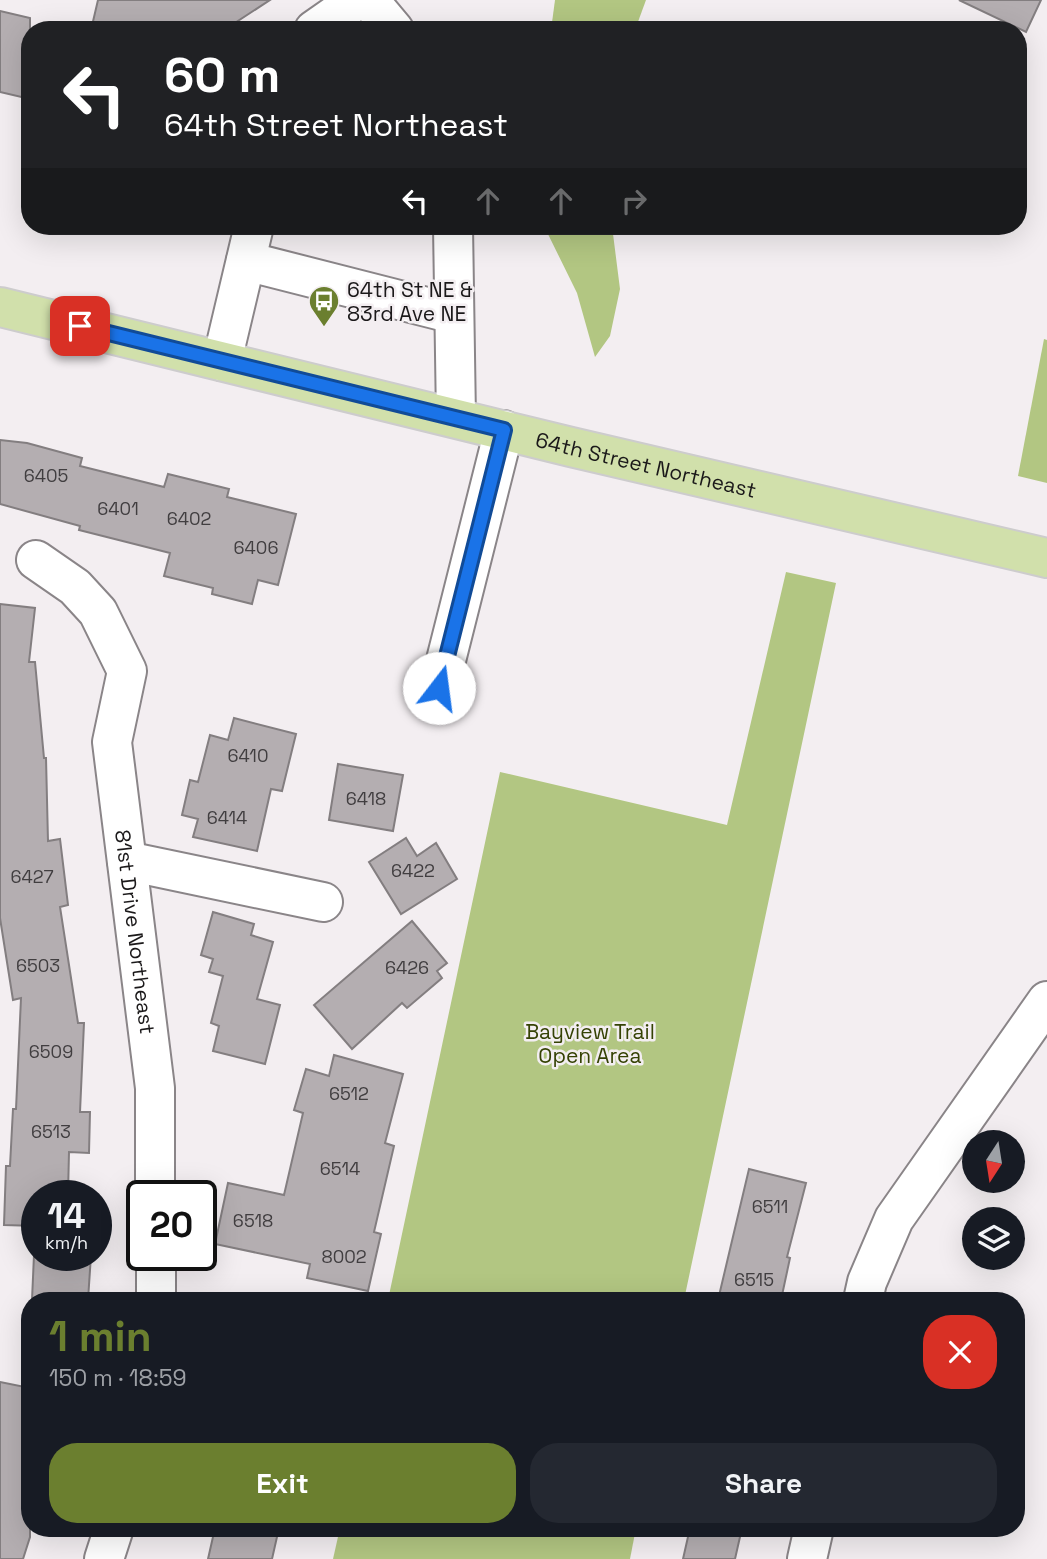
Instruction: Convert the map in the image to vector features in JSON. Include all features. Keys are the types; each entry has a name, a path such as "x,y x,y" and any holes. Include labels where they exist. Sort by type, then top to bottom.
{"main road":[{"name":"64th Street Northeast","path":"0,307 504,430 1047,558"}],"street":[{"path":"327,21 356,0"},
{"path":"369,0 386,21"},
{"path":"453,235 456,418"},
{"path":"222,361 250,243 454,314"},
{"path":"439,688 504,430"},
{"name":"81st Drive Northeast","path":"36,560 75,587 98,612 127,671 112,742 155,1088 155,1180"},
{"path":"127,861 323,902"},
{"path":"865,1292 894,1219 1047,1000"},
{"path":"156,1271 156,1292"},
{"path":"104,1559 111,1537"},
{"path":"807,1559 812,1537"}],"green space":[{"path":"555,0 646,0 638,21 552,21"},
{"path":"548,235 613,235 620,289 610,336 595,357 577,293"},
{"path":"1044,339 1047,340 1047,483 1018,476"},
{"name":"Bayview Trail Open Area","path":"786,572 836,583 686,1292 390,1292 500,772 727,825"},
{"path":"338,1537 634,1537 630,1559 333,1559"}],"building":[{"path":"98,0 270,0 238,21 93,21"},
{"path":"959,0 1041,0 1027,30 1027,21 1003,21"},
{"path":"0,11 30,18 30,21 21,21 21,97 0,92"},
{"path":"0,440 27,443 82,458 80,466 164,487 168,474 229,489 227,497 296,514 278,585 258,580 252,604 212,594 213,588 164,576 170,553 79,530 80,526 0,504"},
{"path":"0,604 35,608 29,662 35,662 46,758 48,841 60,839 68,905 60,907 78,1023 84,1023 80,1112 90,1112 89,1153 69,1152 68,1180 21,1180 21,1226 4,1225 6,1166 10,1166 13,1109 16,1109 21,998 13,1000 0,918"},
{"path":"234,718 296,734 282,791 271,789 257,851 193,837 198,819 182,815 190,780 198,782 210,735 228,740"},
{"path":"338,764 403,775 393,831 329,820"},
{"path":"406,838 417,856 436,843 457,879 401,914 369,862"},
{"path":"213,912 254,924 251,935 273,942 257,999 280,1005 265,1064 213,1051 219,1026 211,1023 223,976 209,972 213,959 201,955"},
{"path":"412,921 447,963 437,971 442,978 407,1008 402,1003 352,1049 314,1005"},
{"path":"334,1055 403,1074 385,1143 394,1146 374,1232 381,1234 368,1291 307,1278 310,1264 217,1244 228,1183 284,1195 303,1113 294,1110 306,1069 329,1076"},
{"path":"749,1169 806,1183 787,1257 790,1258 783,1292 720,1292"},
{"path":"33,1271 90,1271 89,1292 32,1292"},
{"path":"0,1382 21,1386 21,1537 30,1537 23,1559 0,1559"},
{"path":"213,1537 277,1537 272,1559 208,1559"},
{"path":"688,1537 740,1537 735,1559 683,1559"}],"place":[{"name":"64th St NE & 83rd Ave NE","path":"324,328"}],"route":[{"path":"80,326 504,430 439,688"}]}
